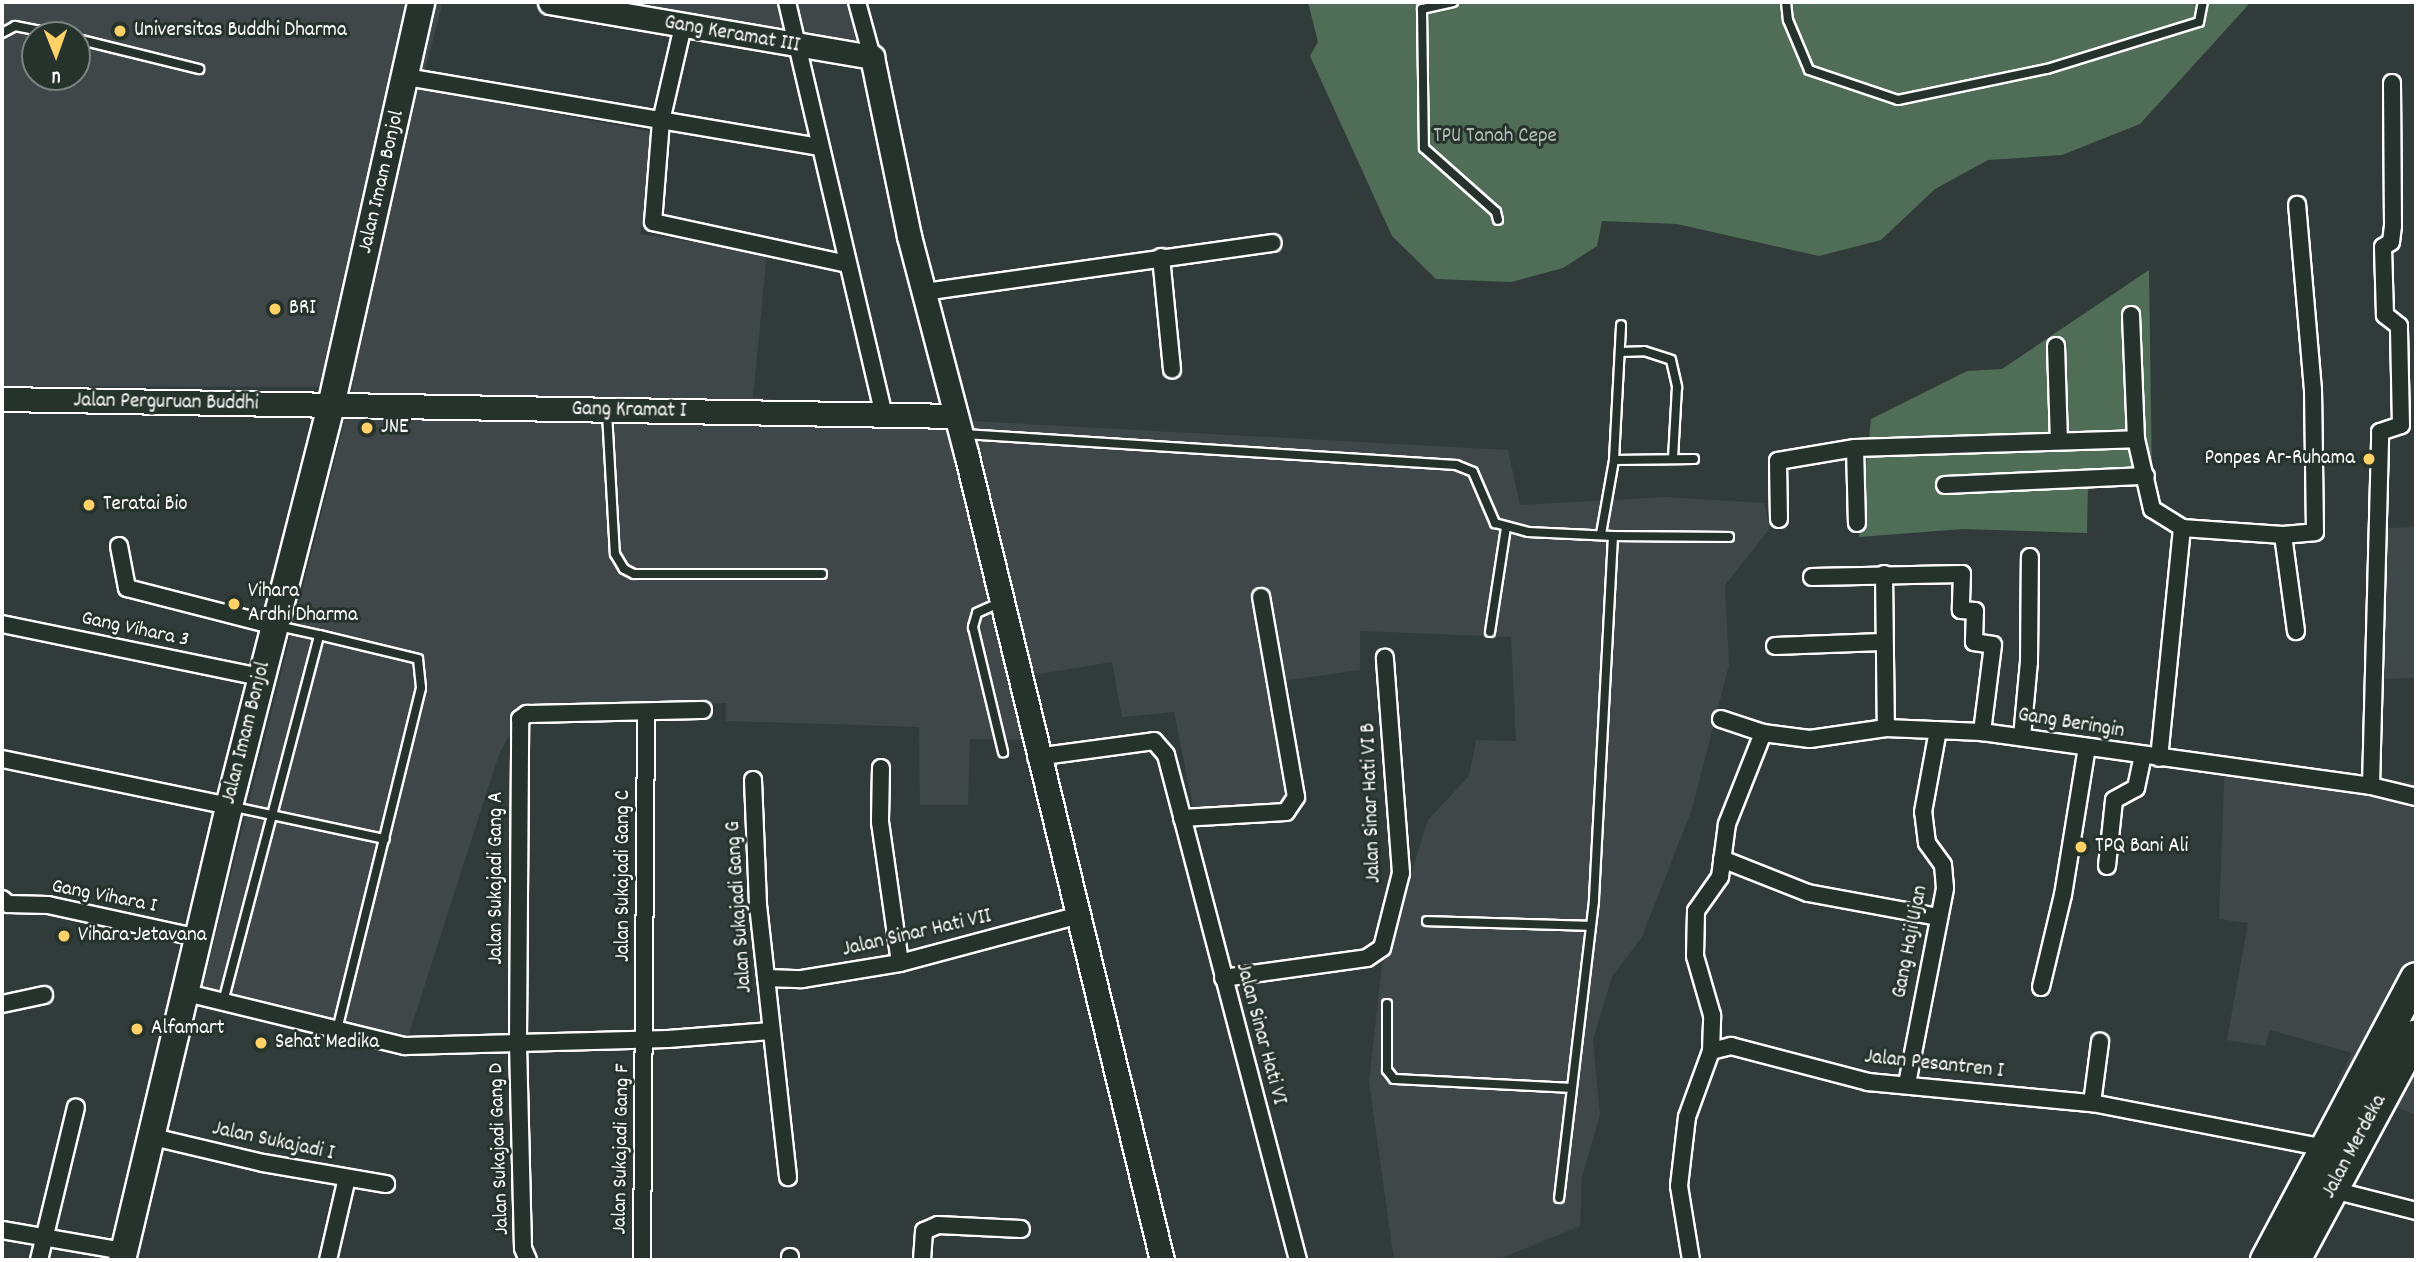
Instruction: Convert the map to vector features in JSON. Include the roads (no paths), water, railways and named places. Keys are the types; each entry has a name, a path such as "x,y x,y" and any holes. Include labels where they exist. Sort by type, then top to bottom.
{"highway":[{"path":"2321,1184 2325,1148 2416,978"},
{"name":"Jalan Merdeka","path":"2266,1260 2321,1184 2416,1035"},
{"name":"Jalan Merdeka","path":"2295,1260 2321,1184"}],"main road":[{"name":"Jalan Imam Bonjol","path":"123,1256 229,806 331,406 421,2"}],"street":[{"name":"Gang Keramat III","path":"550,2 794,47 872,57"},
{"path":"787,2 794,47 884,414"},
{"path":"857,2 872,57 924,292 1075,916 1162,1260"},
{"path":"683,26 661,121 652,214 657,226 847,264"},
{"path":"406,76 818,148"},
{"path":"2371,786 2380,432 2401,425 2399,326 2385,315 2383,247 2391,242 2393,226 2392,83"},
{"path":"2131,315 2136,439 2152,509 2182,528 2283,536 2315,532 2313,390 2297,205"},
{"path":"924,292 1273,243"},
{"path":"1161,257 1172,369"},
{"path":"2056,346 2059,440"},
{"name":"Jalan Perguruan Buddhi","path":"2,399 331,406"},
{"name":"Gang Kramat I","path":"331,406 927,415 958,425"},
{"path":"1779,519 1778,461 1856,447 2136,439"},
{"path":"1856,447 1857,523"},
{"path":"1945,485 2146,476"},
{"path":"2107,866 2113,800 2136,788 2151,757 2182,528"},
{"path":"2283,536 2295,631"},
{"path":"119,546 127,587 275,626"},
{"path":"2022,737 2029,662 2030,557"},
{"path":"1884,574 1882,642 1886,728"},
{"path":"1812,577 1962,574 1961,610 1975,611 1975,642 1993,645 1982,732"},
{"path":"1182,818 1286,812 1296,797 1261,597"},
{"name":"Gang Vihara 3","path":"2,624 261,677"},
{"path":"1775,646 1882,642"},
{"name":"Jalan Sinar Hati VI B","path":"1223,978 1367,958 1382,948 1401,873 1385,659"},
{"path":"646,713 703,710"},
{"name":"Jalan Sukajadi Gang A","path":"518,1040 522,716 646,713"},
{"name":"Jalan Sukajadi Gang C","path":"644,1038 646,713"},
{"name":"Gang Beringin","path":"1721,719 1763,733 1810,739 1886,728 1982,732 2371,786 2416,797"},
{"name":"Gang Haji Ujan","path":"1907,1084 1945,888 1943,865 1927,843 1923,812 1938,730"},
{"path":"1691,1260 1679,1186 1687,1117 1712,1051 1712,1015 1695,956 1696,911 1720,877 1727,824 1763,733"},
{"name":"Jalan Sinar Hati VI","path":"1037,757 1154,741 1166,755 1298,1260"},
{"path":"2041,987 2063,895 2087,747"},
{"path":"2,758 229,806"},
{"path":"881,768 880,822 900,962"},
{"name":"Jalan Sukajadi Gang G","path":"753,780 766,978 789,1177"},
{"path":"1722,859 1808,893 1939,917"},
{"name":"Gang Vihara I","path":"2,899 8,904 48,905 199,938"},
{"name":"Jalan Sinar Hati VII","path":"766,978 802,979 900,962 1075,916"},
{"path":"187,993 405,1046 771,1031"},
{"path":"2,1004 44,995"},
{"name":"Jalan Sukajadi Gang F","path":"642,1260 644,1038"},
{"name":"Jalan Sukajadi Gang D","path":"518,1040 527,1259"},
{"path":"2092,1103 2100,1042"},
{"name":"Jalan Pesantren I","path":"1712,1051 1731,1046 1868,1082 2092,1103 2325,1148"},
{"path":"39,1260 76,1107"},
{"name":"Jalan Sukajadi I","path":"153,1137 386,1184"},
{"path":"328,1260 347,1178"},
{"path":"2321,1184 2416,1211"},
{"path":"922,1260 925,1231 939,1224 1021,1229"},
{"path":"2,1230 44,1235 123,1256"},
{"path":"632,1260 642,1260"}],"lane":[{"path":"1453,2 1421,5 1424,148 1496,212 1498,220"},
{"path":"1786,2 1788,20 1809,70 1898,100 2047,69 2199,22 2203,2"},
{"path":"2,33 15,26 21,27"},
{"path":"91,42 199,69"},
{"path":"1601,534 1614,460 1621,326"},
{"path":"1619,352 1644,351 1671,360 1677,387 1673,459"},
{"path":"606,410 615,554 624,569 634,574 822,575"},
{"path":"958,425 1456,465 1473,472 1487,513 1506,528 1613,536 1729,537"},
{"path":"1614,460 1694,458"},
{"path":"1490,632 1506,528"},
{"path":"1559,1198 1569,1088 1591,926 1613,536"},
{"path":"1000,602 977,613 973,627 1003,752"},
{"path":"275,626 418,659 421,688 337,1029"},
{"path":"222,1003 319,635"},
{"path":"229,806 385,839"},
{"path":"1427,921 1591,926"},
{"path":"1387,1004 1387,1070 1394,1079 1569,1088"}],"place":[{"name":"Universitas Buddhi Dharma","path":"120,31"},
{"name":"BRI","path":"275,309"},
{"name":"JNE","path":"367,428"},
{"name":"Ponpes Ar-Ruhama","path":"2369,459"},
{"name":"Teratai Bio","path":"89,505"},
{"name":"Vihara Ardhi Dharma","path":"234,604"},
{"name":"TPQ Bani Ali","path":"2081,847"},
{"name":"Vihara Jetavana","path":"64,936"},
{"name":"Alfamart","path":"137,1029"},
{"name":"Sehat Medika","path":"261,1043"}],"park label":[{"name":"TPU Tanah Cepe","path":"1495,137"}]}
